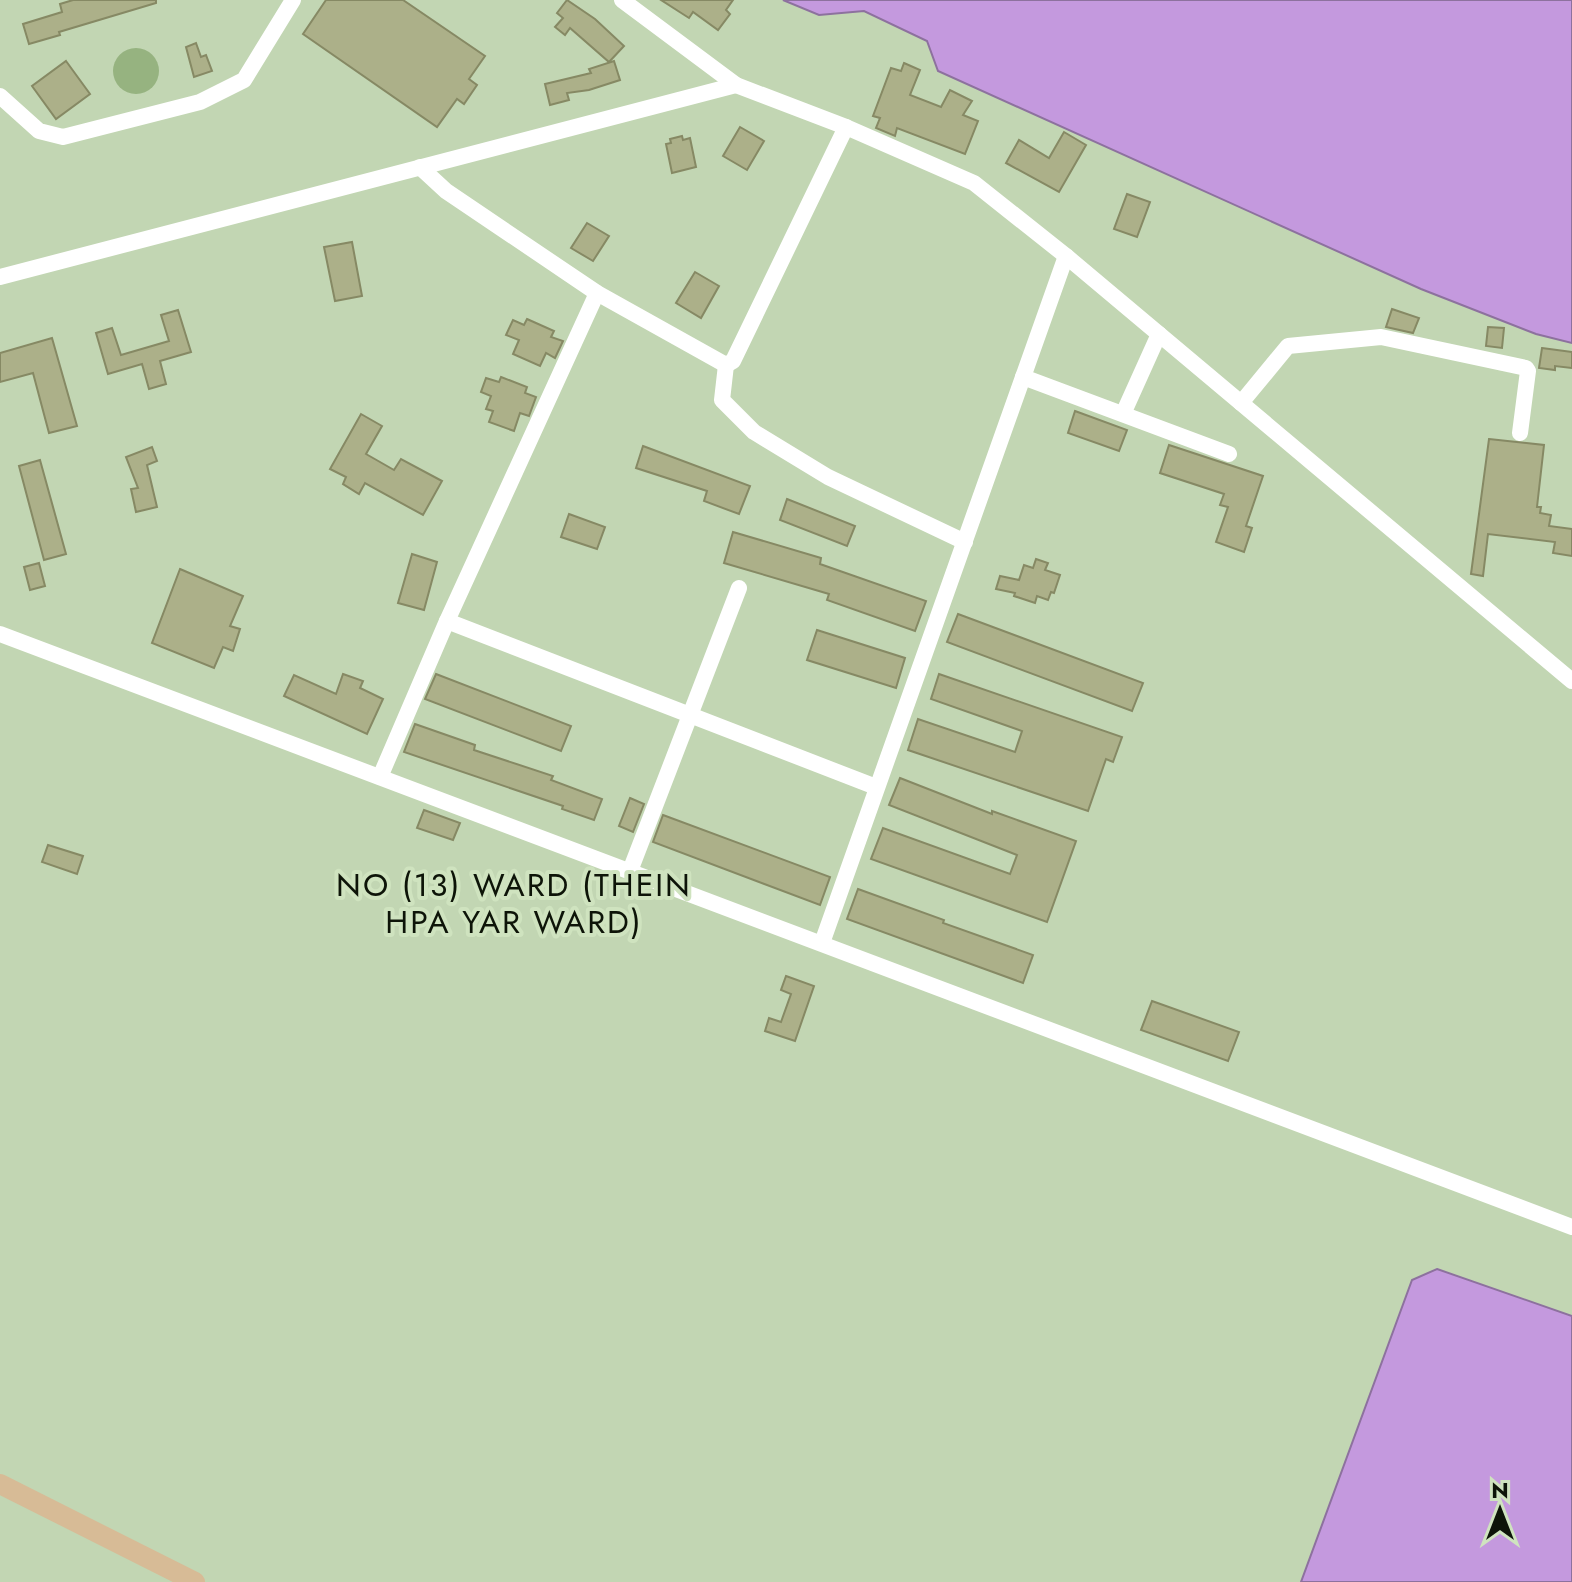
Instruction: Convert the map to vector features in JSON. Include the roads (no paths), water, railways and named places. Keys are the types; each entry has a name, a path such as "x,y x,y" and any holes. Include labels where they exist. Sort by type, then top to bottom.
{"main road":[{"path":"0,1484 184,1580"}],"street":[{"path":"0,96 39,131 63,137 200,102 244,80 293,0"},
{"path":"622,0 736,85 846,127 974,183 1066,256 1572,681"},
{"path":"0,277 736,85"},
{"path":"726,365 733,361 846,127"},
{"path":"420,167 446,191 597,293 726,365"},
{"path":"822,943 1066,256"},
{"path":"380,777 447,621 597,293"},
{"path":"1123,414 1159,334"},
{"path":"1241,403 1288,346 1381,337 1526,368 1520,433"},
{"path":"726,365 722,400 754,432 828,477 965,542"},
{"path":"1023,377 1229,454"},
{"path":"630,871 739,588"},
{"path":"447,621 876,787"},
{"path":"0,634 1572,1227"}],"district":[{"name":"NO (13) WARD (THEIN HPA YAR WARD)","path":"514,904"}]}
